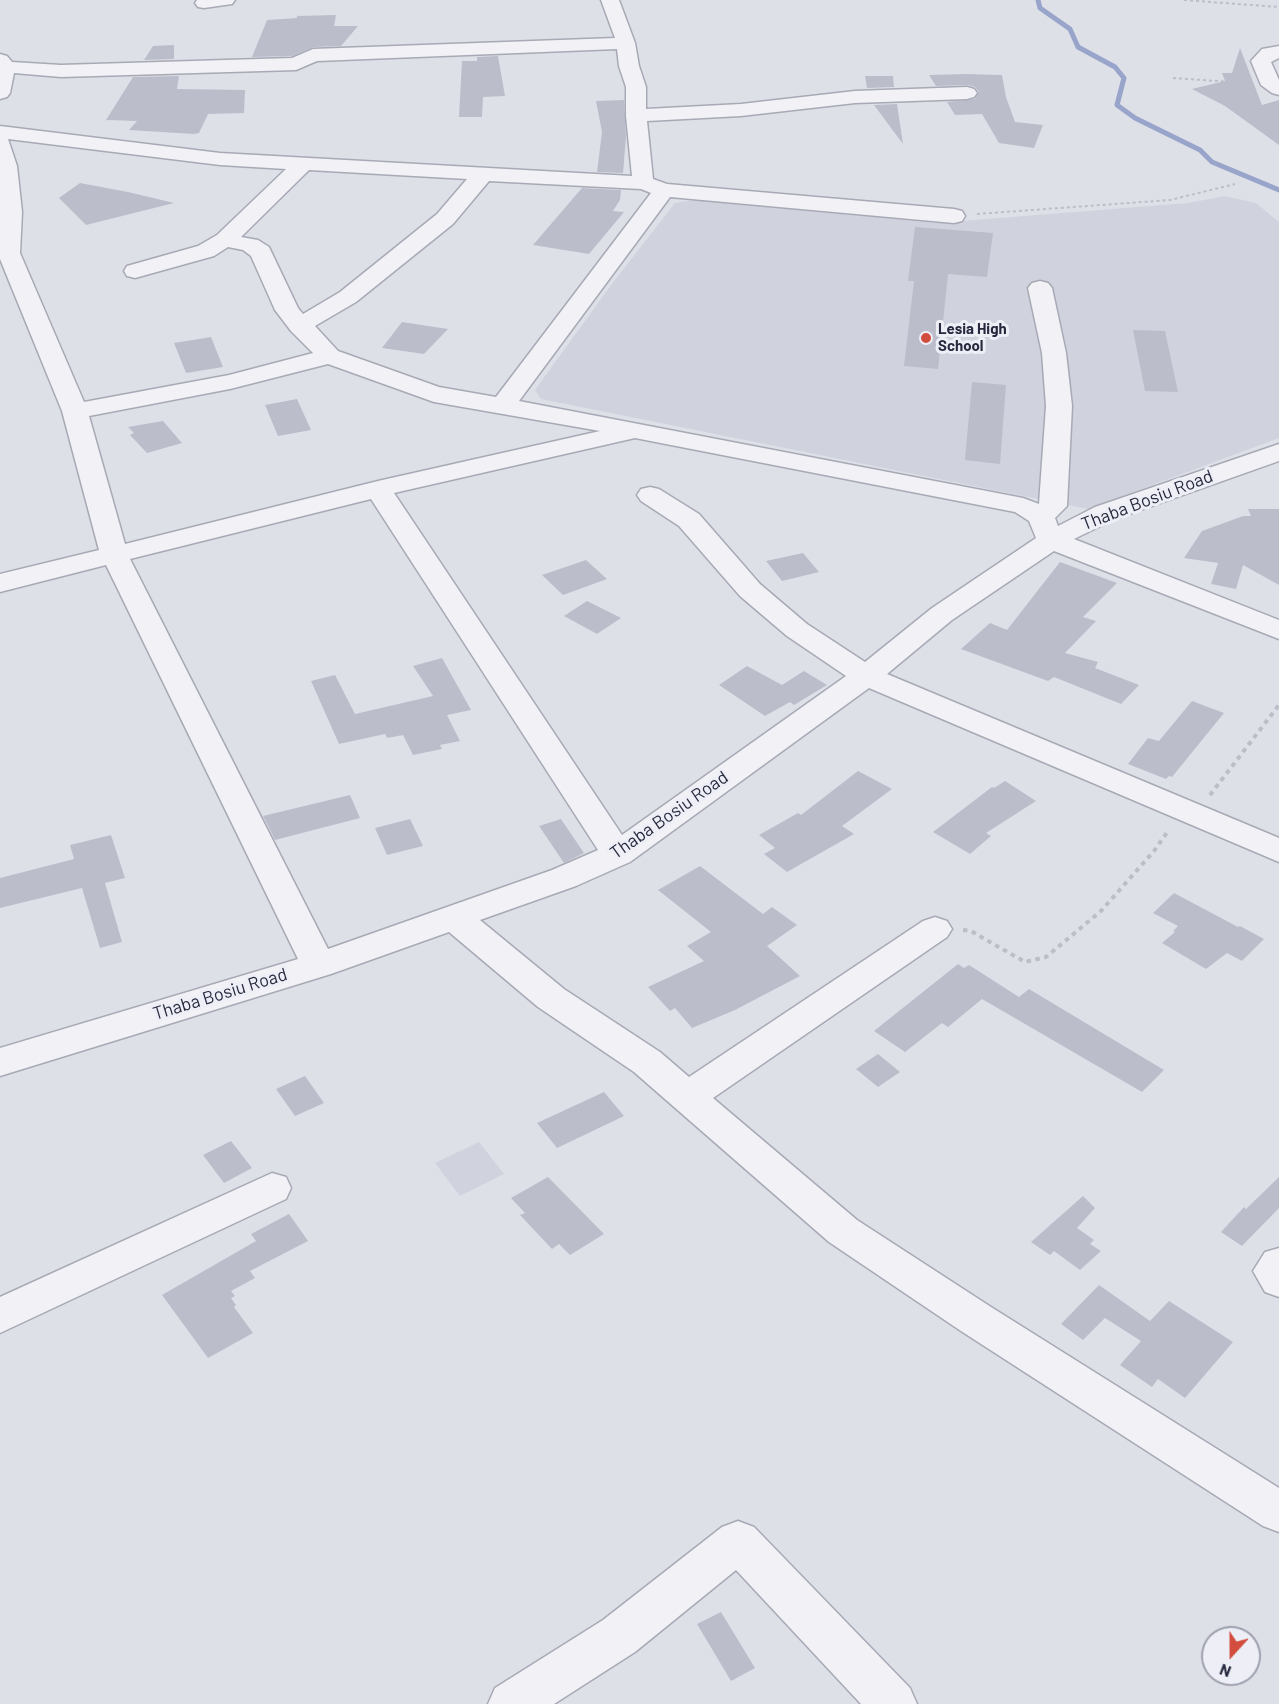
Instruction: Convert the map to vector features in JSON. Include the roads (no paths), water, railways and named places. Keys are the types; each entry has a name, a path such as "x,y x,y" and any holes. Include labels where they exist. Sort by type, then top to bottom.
{"street":[{"path":"204,3 226,0"},
{"path":"502,405 654,187 636,116 636,87 629,66 626,43 610,0"},
{"path":"0,93 3,63 61,71 296,64 313,55 626,43"},
{"path":"1274,53 1261,60 1274,85"},
{"path":"636,116 741,110 855,97 967,93"},
{"path":"0,133 147,152 654,187 954,216"},
{"path":"0,142 6,166 11,212 9,253 75,411 114,554 319,965"},
{"path":"135,271 206,251 225,240 303,164"},
{"path":"293,318 348,297 445,219 482,175"},
{"path":"225,240 250,245 261,252 293,318 329,356 434,394 637,430 1023,506 1046,528 1279,630"},
{"path":"1040,288 1054,353 1059,406 1053,506 1046,528"},
{"path":"75,411 230,382 329,356"},
{"path":"0,582 378,489 637,430"},
{"name":"Thaba Bosiu Road","path":"0,1062 319,965 564,878 618,854 866,676 1046,528 1105,513 1279,452"},
{"path":"378,489 618,854"},
{"path":"650,495 689,520 750,590 797,630 866,676 1279,851"},
{"path":"455,918 551,998 647,1062 843,1231 976,1319 1279,1512"},
{"path":"688,1096 935,929"},
{"path":"0,1316 272,1188"},
{"path":"1279,1264 1273,1270 1279,1281"},
{"path":"512,1704 619,1636 738,1541 893,1704"}],"waterway":[{"path":"1038,0 1040,8 1070,29 1078,47 1115,67 1124,78 1117,105 1135,118 1200,150 1212,162 1279,190"}],"place":[{"name":"Lesia High School","path":"926,338"}]}
